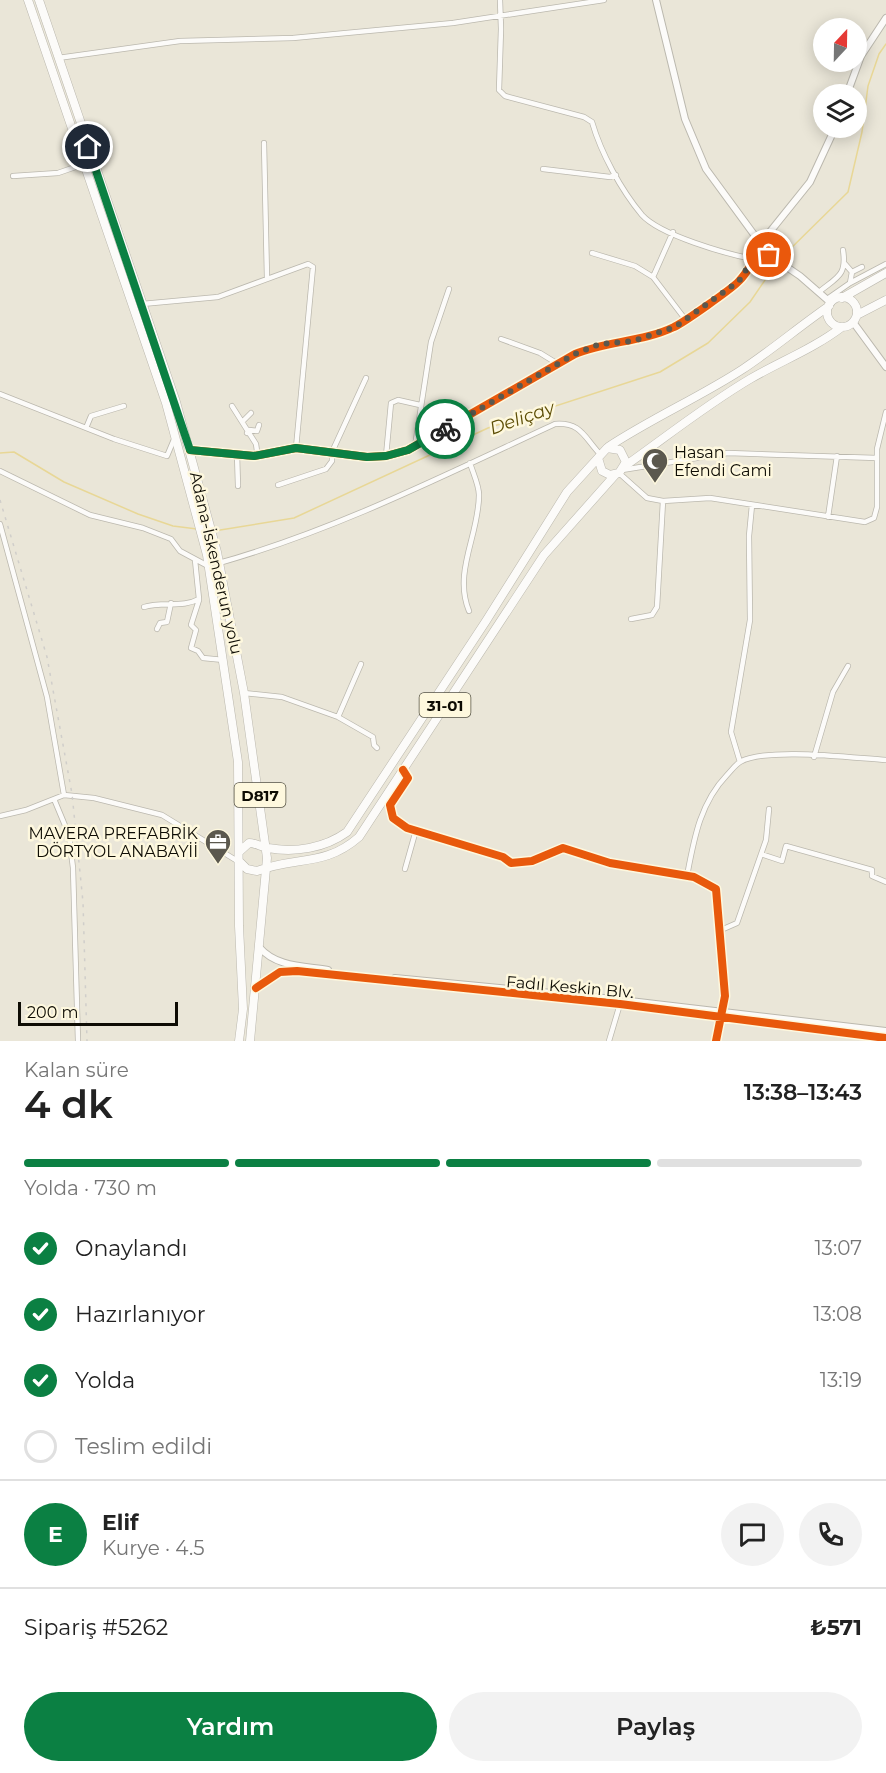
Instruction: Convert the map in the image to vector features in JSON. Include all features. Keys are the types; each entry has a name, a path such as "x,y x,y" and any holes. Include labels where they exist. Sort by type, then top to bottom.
{"highway":[{"name":"D817","path":"28,0 175,437"},
{"name":"Adana-İskenderun yolu","path":"39,0 190,450 217,552 244,693 266,848 250,1041"},
{"path":"607,448 616,448 623,453 620,471 602,471 599,456 607,448 638,427 703,393 744,368 829,302 842,298 886,273"},
{"path":"842,298 854,303 855,318"},
{"path":"829,302 828,314 831,322 842,327 886,300"},
{"name":"31-01","path":"240,862 247,869 257,870 326,857 344,850 359,837 544,555 620,471 706,406 752,378 803,353 842,327"},
{"name":"Adana-İskenderun yolu","path":"175,437 195,503 207,555 238,762 240,862 238,926 243,1009 239,1041"},
{"name":"31-01","path":"239,852 249,843 266,848 294,849 322,846 347,832 480,631 567,492 599,456"}],"street":[{"path":"500,0 499,90 506,96 584,117 592,122 603,155 643,216 673,232 725,253 753,259"},
{"path":"58,57 180,41 293,38 501,16 604,0"},
{"path":"656,0 692,141 706,169 769,255 829,302 850,283 886,264"},
{"path":"851,84 861,56 886,18"},
{"path":"190,450 254,456 296,448 367,457 386,456 415,446 558,364 600,344 633,341 675,327 739,281 810,182 830,138"},
{"path":"264,143 267,278"},
{"path":"13,176 58,173 84,164"},
{"path":"543,169 610,177 616,174"},
{"path":"653,277 673,232"},
{"path":"819,292 841,276 845,264 843,250"},
{"path":"592,253 635,266 653,277 685,319"},
{"path":"142,304 218,297 308,264 314,267 296,448"},
{"path":"845,264 852,272"},
{"path":"852,272 862,267"},
{"path":"850,283 852,272"},
{"path":"415,446 431,342 449,289"},
{"path":"855,318 886,367"},
{"path":"501,339 540,352 558,364"},
{"path":"278,485 326,469 332,461 332,452 366,378"},
{"path":"0,394 86,428 167,456 175,437"},
{"path":"386,456 391,404 398,400 420,405"},
{"path":"86,428 91,416 124,405"},
{"path":"232,406 256,444 257,451 254,456"},
{"path":"243,422 251,412"},
{"path":"620,471 647,498 663,501 710,498 865,522 874,518 877,507 877,458 886,412"},
{"path":"219,563 281,546 555,424 567,423 579,428 599,456"},
{"path":"247,433 249,430 257,431 259,425"},
{"path":"620,471 728,453 877,458"},
{"path":"237,454 238,486"},
{"path":"828,517 837,456"},
{"path":"469,611 463,594 463,576 477,518 479,493 470,463"},
{"path":"0,471 90,515 143,528 171,539 180,551 208,566"},
{"path":"631,619 652,615 657,607 663,501"},
{"path":"740,762 731,732 750,620 749,536 752,505"},
{"path":"0,524 47,697 64,795"},
{"path":"195,560 199,599 191,625 196,630 191,648 198,651 203,658 224,660"},
{"path":"144,607 157,603 191,604 199,599"},
{"path":"158,629 160,622 166,622 171,603"},
{"path":"338,717 361,664"},
{"path":"814,757 833,692 848,666"},
{"path":"244,693 282,697 338,717 373,736 374,745 377,748"},
{"path":"687,876 694,840 704,807 717,786 740,762 767,755 886,760"},
{"path":"403,770 408,778 390,805 393,818 416,830 503,857 511,863 532,861 563,848 610,863 687,876 716,890 725,971 722,1014 716,1041"},
{"path":"0,816 26,810 64,795 94,798 162,815 240,862"},
{"path":"54,799 69,835 73,868 78,1041"},
{"path":"721,930 731,928 736,923 766,840 769,809"},
{"path":"405,869 416,830"},
{"path":"761,854 782,861 786,846 872,870 872,876 886,882"},
{"name":"Fadıl Keskin Blv.","path":"259,947 267,957 280,963 352,974 886,1031"},
{"name":"Fadıl Keskin Blv.","path":"256,988 280,972 297,971 722,1014 886,1038"},
{"path":"609,1041 620,1004"}],"waterway":[{"name":"Deliçay","path":"779,260 848,192 862,132 868,86 879,54 886,44"},
{"name":"Deliçay","path":"214,531 294,518 488,428 660,372 708,343 750,302 776,264"},
{"name":"Deliçay","path":"0,453 14,452 64,482 138,514 173,526 197,529"}],"railway":[{"path":"0,500 47,657 72,794 83,902 87,1041"}],"cycle path":[{"path":"190,450 254,456 296,448 367,457 386,456 408,450 575,354 600,346 650,336 679,324 735,285 764,247"},
{"path":"403,770 408,778 390,805 393,818 407,828 503,857 511,863 532,861 563,848 610,863 694,877 716,889 725,996 716,1041"},
{"path":"256,988 280,972 297,971 620,1004 886,1038"}],"way so far":[{"path":"445,429 575,354 600,344 633,341 675,327 739,281 764,247 769,255"}],"place":[{"name":"Hasan Efendi Cami","path":"655,484"},
{"name":"MAVERA PREFABRİK DÖRTYOL ANABAYİİ","path":"218,865"}],"route":[{"path":"88,147 176,402 190,450 254,456 286,452 296,448 367,457 386,456 408,450 445,429"}]}
